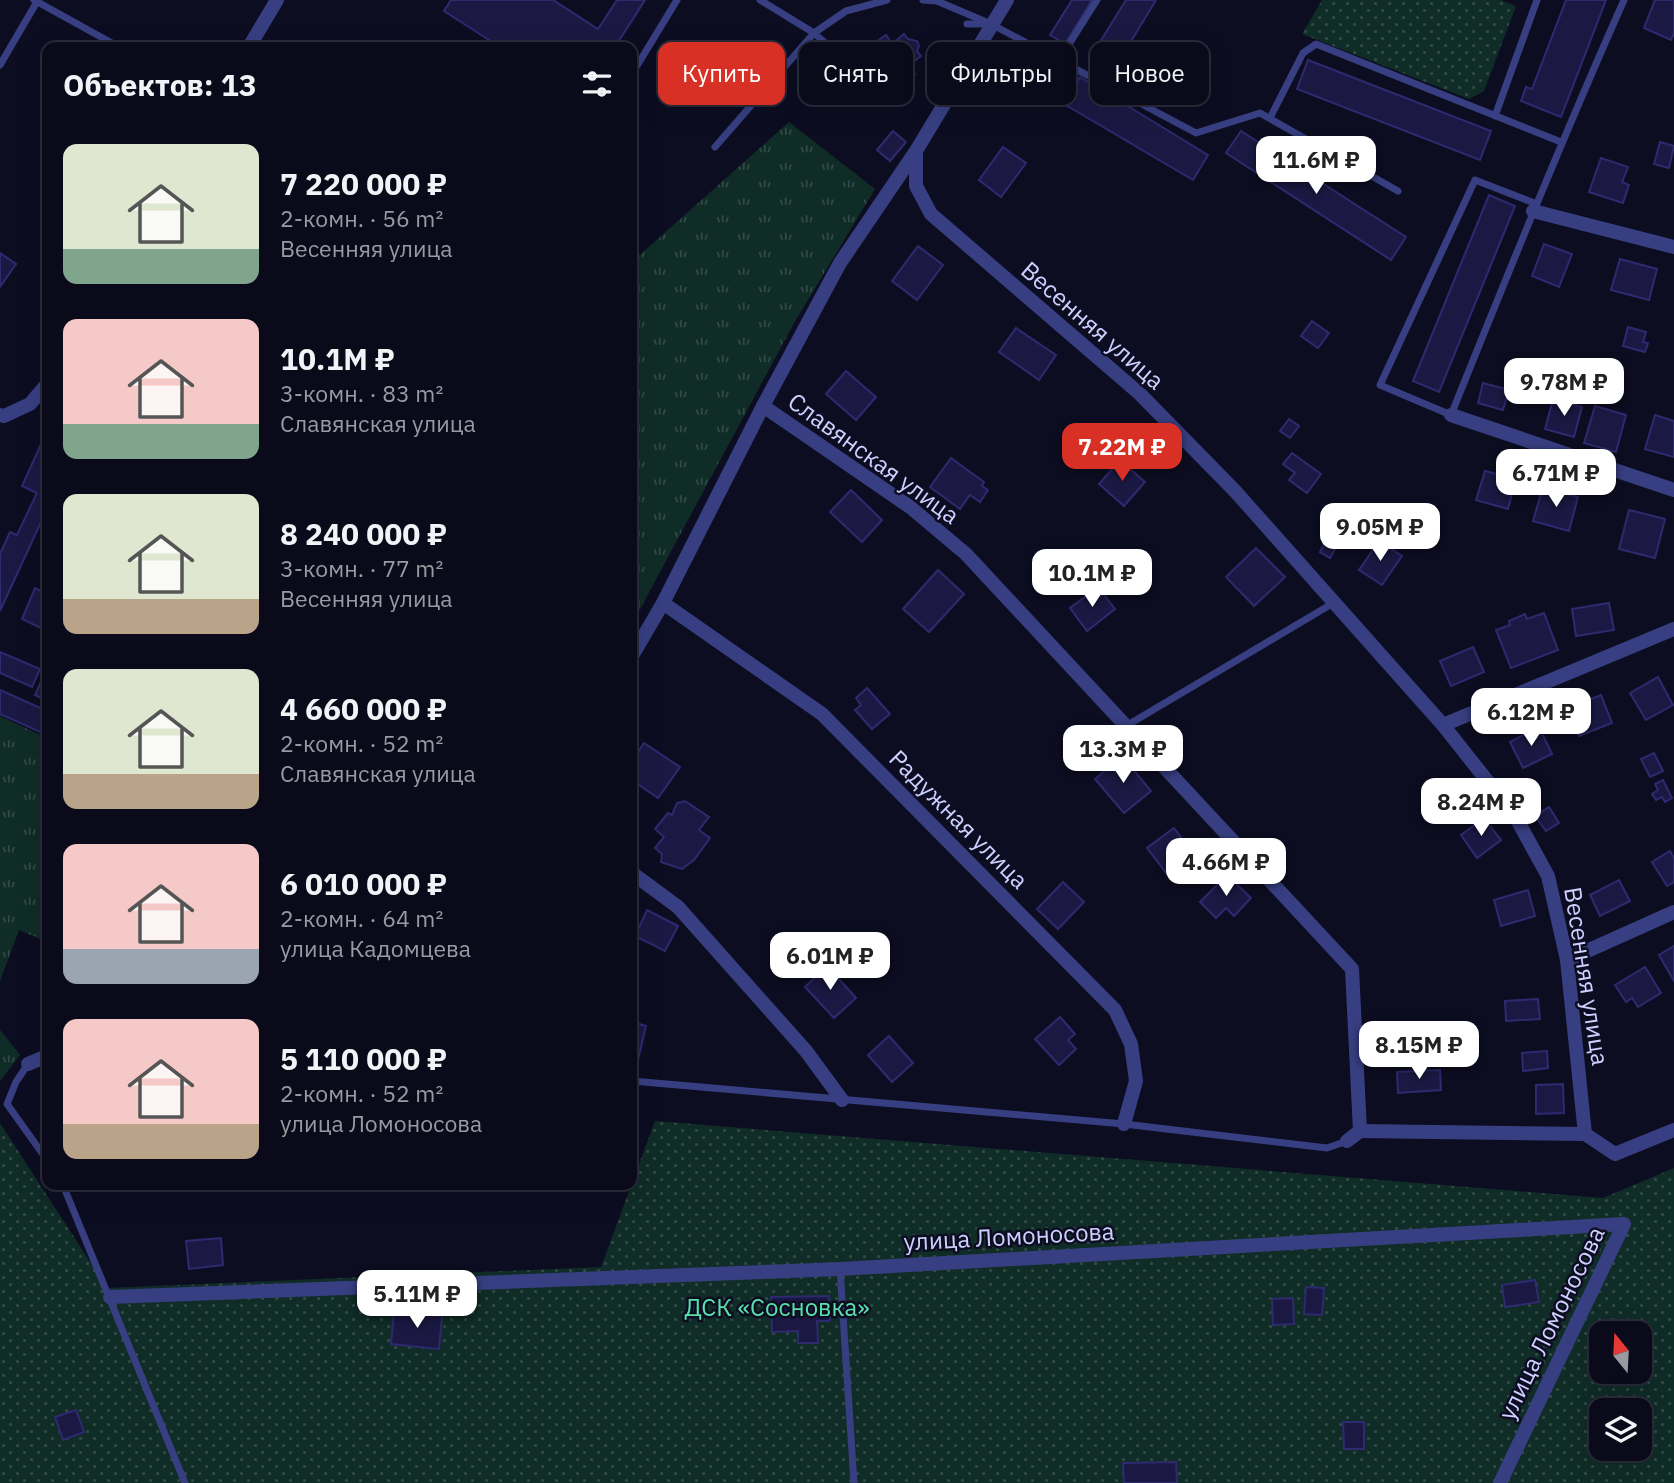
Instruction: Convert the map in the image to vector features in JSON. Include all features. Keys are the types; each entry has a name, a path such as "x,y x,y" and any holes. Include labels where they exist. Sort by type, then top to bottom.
{"street":[{"path":"252,42 277,0"},
{"path":"637,647 663,603 839,263 893,176 916,151 1007,0"},
{"name":"Весенняя улица","path":"916,151 916,186 931,214 1140,394 1235,491 1443,725 1515,816 1548,876 1567,960 1585,1134"},
{"path":"1535,208 1674,247"},
{"path":"0,415 30,404 42,390"},
{"name":"Славянская улица","path":"763,406 910,507 966,554 1352,968 1360,1131"},
{"path":"1451,415 1674,491"},
{"name":"Радужная улица","path":"663,603 822,714 1115,1010 1131,1044 1136,1081 1124,1124"},
{"path":"1443,725 1674,629"},
{"path":"637,877 678,907 806,1051 842,1100"},
{"path":"1567,960 1674,912"},
{"path":"28,1064 42,1058"},
{"path":"1347,1141 1360,1131 1585,1134 1615,1154 1674,1130"},
{"name":"улица Ломоносова","path":"110,1297 841,1269 1624,1224 1500,1483"}],"lane":[{"path":"0,65 37,0 109,42"},
{"path":"637,66 677,0"},
{"path":"760,0 824,42"},
{"path":"715,147 814,33 846,11 887,0"},
{"path":"923,0 937,1 1025,42"},
{"path":"1070,42 1097,0"},
{"path":"1495,116 1537,0"},
{"path":"1535,208 1475,180 1380,385 1451,415 1535,208 1561,142 1623,0"},
{"path":"967,24 991,24"},
{"path":"1270,118 1303,53 1316,44 1561,142"},
{"path":"1076,69 1196,133 1260,113 1398,191"},
{"path":"1126,726 1335,603"},
{"path":"28,1064 16,1082 7,1104 42,1153"},
{"path":"637,1081 1124,1124 1327,1148 1347,1141"},
{"path":"66,1190 186,1483"},
{"path":"841,1269 855,1483"}],"green space":[{"path":"1322,0 1501,0 1516,6 1484,91 1469,99 1302,34"},
{"path":"789,122 875,189 794,323 637,615 637,258"},
{"path":"0,716 42,736 42,940 19,930 0,981"},
{"path":"0,1030 20,1055 0,1081"},
{"name":"ДСК «Сосновка»","path":"655,1121 1603,1198 1674,1168 1674,1483 0,1483 0,1123 107,1288 601,1267 629,1190 637,1190 637,1170"}],"building":[{"path":"451,0 553,0 598,29 617,0 645,0 618,42 492,42 444,11"},
{"path":"1072,0 1092,0 1066,42 1050,35"},
{"path":"1126,0 1156,0 1130,42 1100,42"},
{"path":"1566,0 1606,0 1561,117 1521,101 1526,87 1532,89"},
{"path":"1655,0 1674,0 1674,33 1671,40 1644,28"},
{"path":"904,34 908,39 917,41 917,51 921,56 913,62 913,42 894,42"},
{"path":"886,35 891,42 876,42"},
{"path":"1308,60 1491,131 1480,160 1297,89"},
{"path":"1080,77 1090,83 1090,105 1126,105 1208,155 1193,180 1066,105 1076,105 1076,84"},
{"path":"893,131 906,142 890,161 877,150"},
{"path":"1241,131 1406,237 1391,260 1226,153"},
{"path":"1660,142 1674,146 1669,168 1654,164"},
{"path":"1003,147 1026,163 1001,197 979,180"},
{"path":"1601,158 1628,167 1622,182 1629,185 1623,203 1589,192"},
{"path":"1489,195 1515,206 1439,392 1413,381"},
{"path":"1544,244 1572,254 1559,287 1532,276"},
{"path":"918,246 943,265 917,300 892,281"},
{"path":"0,253 16,264 0,287"},
{"path":"1620,259 1657,269 1649,300 1611,290"},
{"path":"1312,321 1329,333 1318,348 1301,336"},
{"path":"1628,327 1646,332 1643,342 1648,343 1645,352 1623,346"},
{"path":"1016,328 1056,355 1039,380 999,352"},
{"path":"846,371 876,397 856,420 826,394"},
{"path":"1483,383 1509,390 1503,410 1478,403"},
{"path":"1553,399 1582,407 1574,437 1545,429"},
{"path":"1595,406 1626,415 1616,452 1584,443"},
{"path":"1655,415 1674,421 1674,457 1645,449"},
{"path":"1289,419 1299,426 1290,438 1280,431"},
{"path":"42,442 42,520 0,611 0,554 10,532 17,535 37,493 22,486"},
{"path":"1292,453 1321,474 1307,493 1289,480 1295,473 1283,464"},
{"path":"951,458 984,482 982,486 988,490 980,502 970,495 960,509 930,487"},
{"path":"1120,460 1145,482 1124,506 1099,484"},
{"path":"1485,471 1516,479 1508,509 1476,500"},
{"path":"1543,487 1578,497 1569,531 1533,521"},
{"path":"851,490 882,520 862,542 830,512"},
{"path":"1629,510 1665,519 1655,558 1619,549"},
{"path":"1327,538 1338,544 1330,558 1320,552"},
{"path":"1379,541 1402,556 1382,585 1359,570"},
{"path":"1256,548 1285,577 1254,606 1226,577"},
{"path":"938,570 964,594 929,632 903,609"},
{"path":"1098,587 1115,609 1087,631 1070,608"},
{"path":"35,588 42,592 42,629 22,619"},
{"path":"1609,603 1614,630 1576,636 1572,609"},
{"path":"1544,613 1558,650 1511,668 1496,630 1510,625 1509,621 1525,614 1527,619"},
{"path":"1473,647 1484,672 1451,686 1440,661"},
{"path":"0,652 40,669 32,687 0,673"},
{"path":"1658,677 1673,705 1646,720 1630,693"},
{"path":"42,679 42,698 35,695"},
{"path":"867,688 890,714 872,729 855,710 861,705 856,698"},
{"path":"0,690 42,709 42,733 0,714"},
{"path":"1601,695 1612,723 1579,736 1568,708"},
{"path":"1539,727 1552,754 1523,768 1510,742"},
{"path":"644,743 680,767 658,798 637,783 637,754"},
{"path":"1654,753 1663,771 1650,777 1641,759"},
{"path":"1122,756 1151,791 1124,813 1095,779"},
{"path":"1663,780 1672,798 1665,802 1662,797 1656,800 1652,794 1658,790 1655,784"},
{"path":"685,801 709,817 699,830 710,838 694,860 682,869 661,862 662,854 655,848 664,837 655,829 668,813 672,815 677,803"},
{"path":"1549,807 1559,823 1546,831 1535,816"},
{"path":"1484,818 1501,840 1477,858 1461,835"},
{"path":"1174,828 1193,853 1167,874 1147,848"},
{"path":"1670,851 1674,858 1674,882 1667,886 1652,862"},
{"path":"1227,875 1251,898 1234,916 1226,908 1216,918 1200,902"},
{"path":"1619,880 1630,901 1600,916 1590,895"},
{"path":"1063,882 1084,902 1058,929 1037,909"},
{"path":"1528,890 1535,916 1501,926 1494,900"},
{"path":"647,910 678,926 665,951 637,937"},
{"path":"1674,946 1674,981 1659,955"},
{"path":"827,966 856,998 834,1018 805,987"},
{"path":"1645,967 1661,993 1638,1007 1632,998 1626,1002 1615,985"},
{"path":"1538,999 1540,1019 1506,1021 1505,1001"},
{"path":"1060,1017 1075,1034 1068,1040 1076,1049 1059,1065 1035,1039"},
{"path":"637,1023 646,1026 637,1060"},
{"path":"889,1036 913,1063 892,1082 868,1055"},
{"path":"1547,1051 1548,1068 1523,1071 1522,1053"},
{"path":"1440,1070 1441,1090 1398,1093 1397,1072"},
{"path":"1563,1084 1564,1113 1536,1114 1536,1085"},
{"path":"221,1238 223,1265 189,1269 186,1241"},
{"path":"1535,1280 1539,1302 1505,1307 1502,1285"},
{"path":"1306,1287 1324,1288 1322,1315 1304,1314"},
{"path":"829,1296 830,1321 817,1321 818,1343 798,1343 798,1331 772,1332 771,1297"},
{"path":"1293,1298 1294,1324 1273,1325 1272,1299"},
{"path":"394,1312 442,1316 439,1349 391,1344"},
{"path":"76,1410 84,1432 63,1440 55,1417"},
{"path":"1343,1422 1364,1422 1364,1449 1344,1449"},
{"path":"1176,1462 1177,1483 1124,1483 1123,1463"}]}
